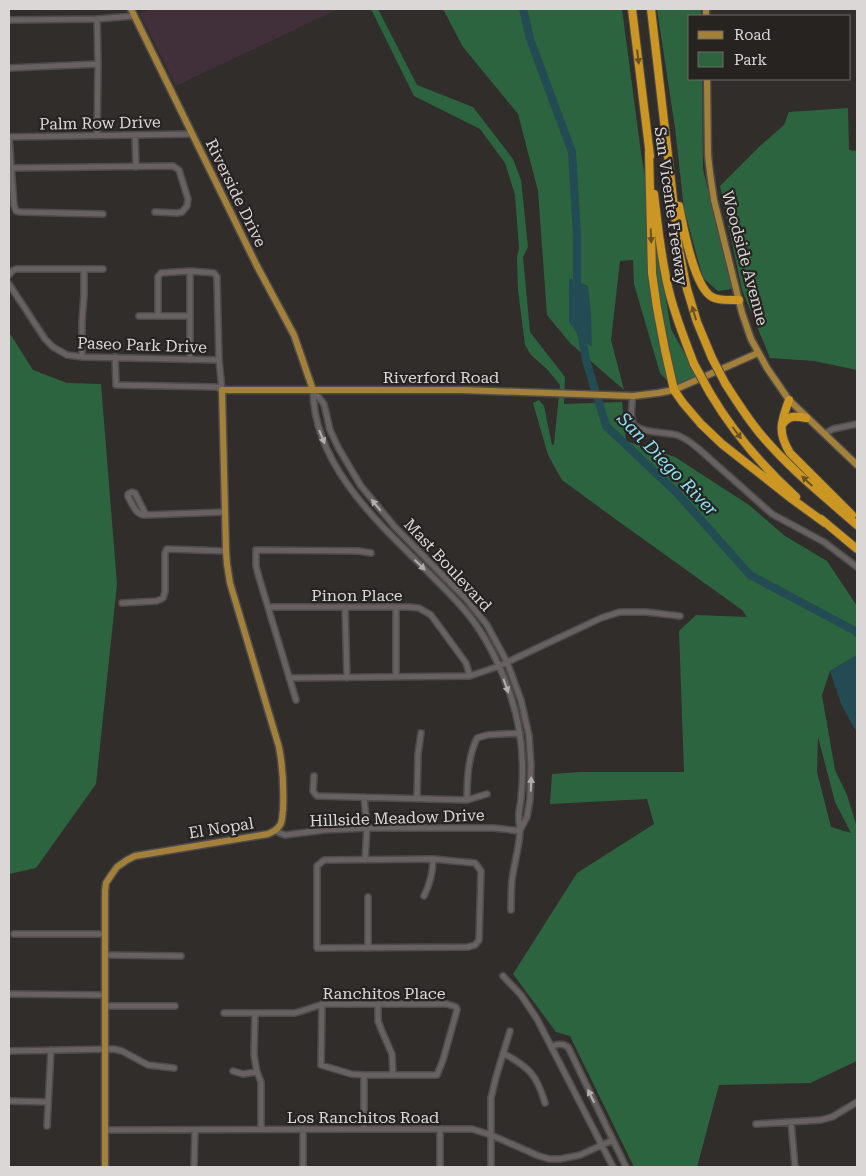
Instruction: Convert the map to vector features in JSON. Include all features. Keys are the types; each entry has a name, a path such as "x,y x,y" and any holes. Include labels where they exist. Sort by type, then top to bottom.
{"highway":[{"name":"San Vicente Freeway","path":"632,9 662,260 680,327 694,364 722,413 755,456 787,489 857,549"},
{"name":"San Vicente Freeway","path":"651,9 680,250 687,289 697,322 712,358 726,384 753,425 787,463 857,525"},
{"path":"664,118 685,236 700,282 710,296 718,299 739,300"},
{"path":"649,152 652,273 664,350 674,390 701,424 722,444 825,523"},
{"path":"788,400 781,427 784,444 857,520"},
{"path":"781,427 785,420 791,416 806,418"}],"main road":[{"name":"Riverside Drive","path":"131,9 257,266 294,335 313,390"},
{"name":"Woodside Avenue","path":"707,80 710,173 714,200 748,330 766,368 788,400 857,465"},
{"name":"Riverford Road","path":"222,390 462,390 633,396 674,390 758,353"},
{"name":"El Nopal","path":"105,1167 104,934 106,883 117,867 127,860 138,856 268,834 275,831 282,820 284,790 283,766 279,747 230,583 227,564 224,512 222,390"}],"street":[{"path":"9,20 97,19 134,16"},
{"path":"97,19 97,136"},
{"path":"9,68 98,64"},
{"name":"Palm Row Drive","path":"9,137 192,134"},
{"path":"135,135 136,167"},
{"path":"9,137 14,207 18,212 103,214"},
{"path":"12,168 171,165 179,170 187,196 187,206 182,212 177,213 155,212"},
{"path":"82,358 84,268"},
{"path":"9,275 12,271 16,270 103,268"},
{"path":"190,271 190,360"},
{"path":"158,316 158,277 161,273 190,271 214,273 217,277 219,360 222,390"},
{"name":"Paseo Park Drive","path":"9,284 45,339 53,347 67,355 82,358 219,360"},
{"path":"139,316 190,316"},
{"name":"Riverford Road","path":"115,358 116,385 217,387 222,390"},
{"name":"Mast Boulevard","path":"313,390 324,404 330,430 360,486 387,518 467,600 487,625 507,662 521,700 530,736 530,799 527,817 520,830"},
{"name":"Mast Boulevard","path":"313,390 313,407 320,434 352,492 390,535 462,606 479,630 499,666 512,701 520,733 522,766 521,798 518,815 520,830"},
{"path":"633,396 633,423 640,430 665,432 688,440 772,514 824,542 857,567"},
{"path":"824,434 833,429 857,424"},
{"path":"146,515 135,493 128,494 139,514 146,515 224,512"},
{"path":"381,524 387,518"},
{"path":"122,603 157,601 163,598 165,592 166,549 226,551"},
{"path":"296,700 258,574 256,550 359,551 371,553"},
{"name":"Pinon Place","path":"268,607 414,607 424,610 431,615 466,663 470,676"},
{"path":"346,607 347,678"},
{"path":"396,607 396,677"},
{"path":"289,678 470,676 499,666 601,618 620,612 646,612 680,616"},
{"path":"467,800 467,774 477,738 487,735 520,733"},
{"path":"417,799 418,754 421,734"},
{"path":"314,776 313,791 317,796 467,800 487,794"},
{"path":"364,798 367,828 365,860"},
{"name":"Hillside Meadow Drive","path":"275,831 284,835 324,830 367,828 494,828 520,830"},
{"path":"511,910 512,881 520,830"},
{"path":"424,896 433,874 433,859"},
{"path":"433,859 475,863 481,871 479,940 475,945 468,947 317,948 317,866 324,860 365,860 433,859"},
{"path":"368,897 368,948"},
{"path":"14,934 104,934"},
{"path":"105,955 182,956"},
{"path":"503,976 521,995 537,1019 613,1167"},
{"path":"9,994 105,995"},
{"path":"322,1004 321,1065 351,1074 393,1075 392,1054 378,1021 378,1004"},
{"name":"Ranchitos Place","path":"224,1013 294,1013 322,1004 447,1004 456,1007 456,1016 437,1075 393,1075"},
{"path":"105,1006 175,1006"},
{"path":"255,1014 254,1055 261,1082 261,1129"},
{"path":"491,1167 491,1098 510,1031"},
{"path":"552,1046 564,1044 568,1047 626,1167"},
{"path":"9,1051 114,1049 122,1051 148,1065 174,1068"},
{"path":"47,1126 51,1050"},
{"path":"503,1053 521,1063 531,1072 540,1086 545,1103"},
{"path":"233,1071 243,1074 257,1072"},
{"path":"364,1075 364,1129"},
{"path":"9,1101 48,1102"},
{"path":"756,1124 822,1120 832,1117 857,1102"},
{"path":"791,1122 794,1167"},
{"path":"303,1129 303,1167"},
{"path":"440,1129 440,1167"},
{"name":"Los Ranchitos Road","path":"105,1130 472,1130 491,1135 550,1159 576,1157 613,1140"},
{"path":"194,1167 195,1130"}],"shaded area":[{"path":"150,9 338,9 176,86 140,14"}],"green space":[{"path":"371,9 378,9 417,85 473,107 513,159 521,180 528,247 523,257 530,332 565,377 564,404 622,402 626,441 675,457 749,505 785,536 827,561 857,606 857,655 830,671 822,695 835,770 847,795 857,825 857,1061 810,1083 719,1085 697,1167 634,1167 570,1036 556,1032 513,974 577,873 654,824 647,799 550,804 552,774 580,772 684,772 679,631 696,615 747,617 742,610 562,480 548,455 533,403 539,400 544,406 552,445 554,444 560,385 547,369 531,355 525,345 518,290 517,257 519,248 515,195 505,163 480,129 414,96","holes":["818,737 835,802 851,833 831,827 817,772"]},
{"path":"443,9 622,9 641,153 671,329 697,376 673,387 660,373 634,284 633,260 620,261 611,340 624,390 570,343 547,315 538,191 518,114 463,47"},
{"path":"657,9 701,9 701,15 688,15 688,80 702,80 703,169 732,289 718,291 703,278 684,209 675,128"},
{"path":"848,108 849,150 857,151 857,370 814,361 770,358 742,290 720,186 784,125 789,112"},
{"path":"9,332 33,370 67,383 101,384 117,584 96,784 36,868 9,874"}],"water":[{"path":"569,278 588,286 592,347 582,340 569,322"},
{"path":"857,655 857,733 841,704 830,671"}],"waterway":[{"name":"San Diego River","path":"523,9 530,39 572,152 577,235 577,291"},
{"name":"San Diego River","path":"581,332 586,360 606,426 677,493 750,575 857,633"}]}
